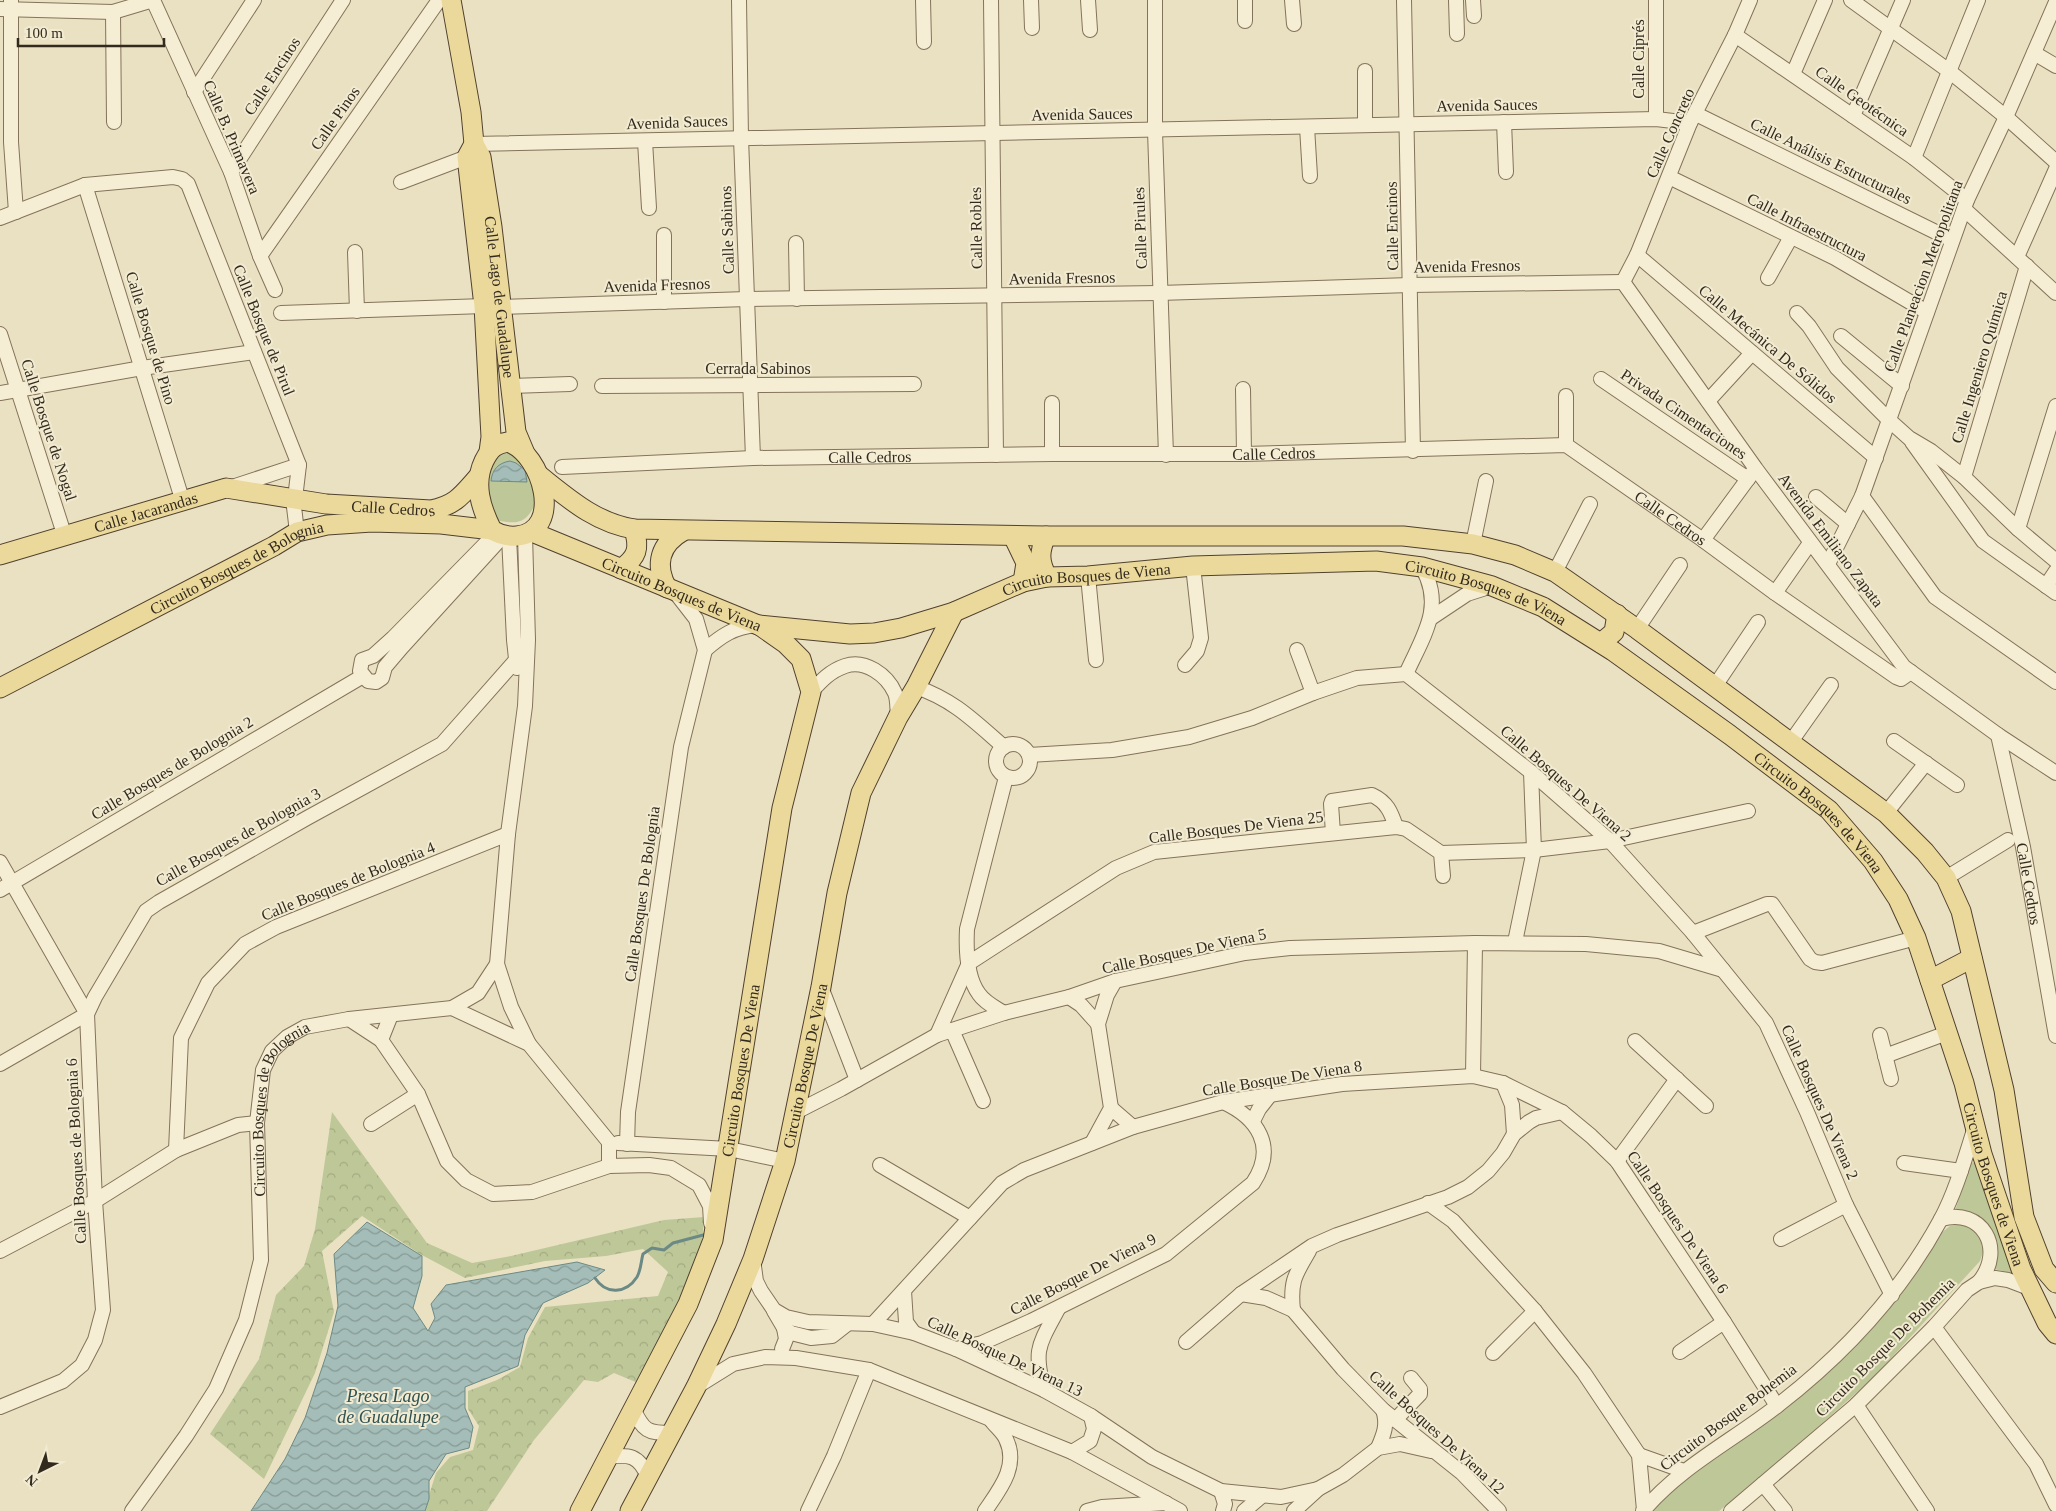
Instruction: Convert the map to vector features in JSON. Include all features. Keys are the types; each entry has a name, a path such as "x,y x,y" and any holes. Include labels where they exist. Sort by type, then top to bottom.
{"main road":[{"name":"Calle Lago de Guadalupe","path":"451,0 471,112 471,151 481,156 492,307 491,437 489,452"},
{"name":"Calle Lago de Guadalupe","path":"492,307 511,386 516,432 524,451"},
{"path":"508,442 517,445 524,451 540,476 544,504 542,517 509,534 483,512 478,477 489,452 497,444 508,442"},
{"name":"Circuito Bosques de Viena","path":"540,476 594,516 612,525 634,529 1013,536 1403,536 1473,544 1515,555 1555,572 1617,614 1886,813 1925,852 1946,878 1961,911 2004,1090 2024,1217 2044,1268 2056,1283"},
{"name":"Calle Cedros","path":"296,498 326,504 431,510 447,507 458,499 478,477"},
{"name":"Calle Jacarandas","path":"0,555 226,488 296,498"},
{"path":"326,504 327,525"},
{"path":"296,532 309,517 326,504"},
{"name":"Circuito Bosques de Bolognia","path":"0,688 265,551 296,532 327,525 382,523 441,524 509,534"},
{"path":"621,569 634,557 637,548 634,529"},
{"path":"671,589 661,572 661,555 666,545 674,536 683,531"},
{"name":"Circuito Bosques de Viena","path":"509,534 621,569 758,625 850,634 874,633 901,628 954,612 1023,582 1047,577 1088,576 1193,566 1376,561 1422,567 1492,586 1543,607 1607,647 1730,735 1829,810 1873,862 1898,899 1916,938 1976,1126 1982,1154 2029,1288 2047,1323 2056,1334"},
{"path":"1013,536 1026,562 1023,582"},
{"path":"1046,536 1040,550 1040,559 1047,577"},
{"name":"Circuito Bosque De Viena","path":"630,1511 696,1387 726,1324 753,1259 785,1160 821,987 837,893 861,792 898,717 916,688 954,612"},
{"path":"1607,647 1614,632 1617,614"},
{"name":"Circuito Bosques De Viena","path":"580,1511 688,1304 713,1240 782,808 811,692 801,659 786,644 758,625"},
{"path":"1607,647 1636,628"},
{"path":"1930,980 1972,958"}],"street":[{"path":"194,92 254,0"},
{"name":"Calle Encinos","path":"231,172 343,0"},
{"name":"Calle Pinos","path":"260,256 439,0"},
{"name":"Calle Sabinos","path":"738,0 741,138 753,458"},
{"path":"922,0 924,42"},
{"name":"Calle Robles","path":"991,0 996,455"},
{"path":"1030,0 1032,28"},
{"path":"1088,0 1090,30"},
{"name":"Calle Pirules","path":"1155,0 1155,131 1159,294 1166,455"},
{"path":"1245,0 1245,21"},
{"path":"1292,0 1294,24"},
{"name":"Calle Encinos","path":"1404,0 1408,124 1413,451"},
{"path":"1456,0 1457,34"},
{"path":"1473,0 1474,16"},
{"name":"Calle Ciprés","path":"1656,0 1656,119"},
{"name":"Calle Concreto","path":"1624,282 1637,256 1693,119 1735,35 1750,0"},
{"path":"1793,74 1826,0"},
{"path":"1851,0 1949,71 2006,117 2056,162"},
{"path":"1853,116 1903,0"},
{"path":"1914,158 1978,0"},
{"path":"16,212 6,143 7,6 113,12 158,3"},
{"name":"Calle B. Primavera","path":"158,3 194,92 231,172 260,256 275,290"},
{"name":"Calle Planeacion Metropolitana","path":"1828,564 1862,496 1965,205 2034,52 2050,3"},
{"path":"113,12 114,122"},
{"name":"Calle Geotécnica","path":"1735,35 1914,158 2056,293"},
{"path":"2034,52 2056,66"},
{"path":"1365,71 1365,126"},
{"name":"Avenida Sauces","path":"401,182 471,151 645,141 1693,119"},
{"name":"Calle Análisis Estructurales","path":"1693,119 1952,240"},
{"path":"1504,122 1506,172"},
{"path":"1306,127 1310,176"},
{"path":"645,141 649,208"},
{"name":"Calle Ingeniero Química","path":"1964,477 2022,262 2056,169"},
{"name":"Calle Bosque de Pirul","path":"85,185 173,177 182,179 188,184 299,465 294,518 296,532"},
{"name":"Calle Infraestructura","path":"1670,177 1835,258 1927,312"},
{"path":"0,218 85,185"},
{"name":"Calle Bosque de Pino","path":"85,185 183,502"},
{"path":"664,235 664,302"},
{"path":"1768,278 1792,237"},
{"path":"796,243 797,299"},
{"path":"355,252 357,311"},
{"name":"Calle Mecánica De Sólidos","path":"1637,256 1876,458"},
{"name":"Avenida Fresnos","path":"492,307 747,299 1159,294 1410,285 1624,282"},
{"name":"Avenida Emiliano Zapata","path":"1624,282 1708,401 1752,474 1828,564 1904,667 1998,735 2056,773"},
{"path":"281,313 492,307"},
{"path":"1797,312 1809,326 1837,368 1890,421 1909,438 1964,477 2018,529 2056,561"},
{"name":"Calle Bosque de Nogal","path":"0,334 65,537"},
{"path":"1841,336 1902,386"},
{"path":"0,393 142,368 254,352"},
{"path":"1708,401 1752,353"},
{"name":"Privada Cimentaciones","path":"1601,379 1752,474"},
{"path":"511,386 570,384"},
{"name":"Cerrada Sabinos","path":"602,386 914,384"},
{"path":"1243,389 1244,454"},
{"path":"1566,396 1566,445"},
{"path":"1052,403 1052,454"},
{"path":"2018,529 2056,406"},
{"path":"1909,438 1983,540 2051,590 2056,571"},
{"name":"Calle Cedros","path":"562,468 753,458 1052,454 1244,454 1413,451 1566,445 1896,677 1901,679 1911,672"},
{"path":"226,488 299,465"},
{"path":"1703,540 1752,474"},
{"path":"1473,544 1486,481"},
{"path":"1862,496 1935,597 2056,682"},
{"path":"1816,497 1848,524"},
{"path":"1555,572 1590,504"},
{"name":"Circuito Bosques de Bolognia","path":"132,1511 186,1436 216,1389 246,1320 261,1260 257,1123 263,1070 272,1051 287,1037 305,1027 392,1014 452,1008 478,993 497,964 508,834 525,706 521,640 509,534"},
{"name":"Calle Bosques de Bolognia 2","path":"398,643 385,667 382,678 376,682 368,681 360,671 362,660 398,643 509,534"},
{"path":"1775,593 1810,543"},
{"path":"1636,628 1680,565"},
{"path":"1185,665 1197,652 1201,638 1193,566"},
{"path":"1028,755 1112,750 1189,737 1252,718 1313,693 1357,678 1406,674 1431,618 1431,589 1422,567"},
{"path":"1088,576 1096,660"},
{"path":"1431,618 1467,594 1492,586"},
{"path":"671,589 696,619 705,650 728,631 743,626 758,625"},
{"path":"1715,686 1758,622"},
{"name":"Circuito Bosques de Bolognia","path":"521,640 516,660 525,706"},
{"name":"Calle Bosques De Bolognia","path":"627,1144 628,1112 681,747 705,650"},
{"path":"1297,650 1313,693"},
{"name":"Calle Bosques de Bolognia 3","path":"87,1014 95,997 146,911 307,818 442,744 516,660"},
{"path":"811,692 826,676 846,665 858,665 873,669 886,678 895,695 898,717"},
{"name":"Calle Bosques De Viena 2","path":"1406,674 1530,772 1610,841 1693,933 1766,1024 1846,1205 1892,1295"},
{"name":"Calle Bosques de Bolognia 2","path":"6,887 363,676"},
{"path":"1790,743 1831,685"},
{"path":"916,688 937,694 950,702 1004,747"},
{"name":"Calle Cedros","path":"1998,735 2024,847 2056,1036"},
{"path":"1894,740 1957,786"},
{"path":"1010,744 1018,745 1028,755 1030,765 1025,774 1016,778 1006,777 1000,773 996,766 998,752 1010,744"},
{"path":"1886,813 1926,764"},
{"path":"1515,942 1534,850 1530,772"},
{"path":"1004,1013 980,996 974,988 966,944 967,929 1006,777"},
{"path":"1333,833 1332,801 1372,795 1391,810 1396,827 1406,829 1441,853 1534,850 1610,841 1748,811"},
{"name":"Calle Bosques De Viena 25","path":"969,963 1116,868 1149,854 1166,850 1396,827"},
{"name":"Calle Bosques de Bolognia 4","path":"176,1150 181,1038 208,983 245,944 276,927 508,834"},
{"path":"1946,878 2008,840"},
{"path":"1441,853 1443,876"},
{"name":"Calle Bosques de Bolognia 6","path":"0,862 6,887 87,1014 95,1201 103,1310 95,1340 82,1365 63,1380 0,1407"},
{"path":"1693,933 1766,904 1772,904 1810,959 1815,962 1822,962 1916,938"},
{"path":"1473,1076 1475,943"},
{"name":"Calle Bosques De Viena 5","path":"796,1112 937,1035 1004,1013 1069,997 1115,981 1245,953 1290,948 1475,943 1586,944 1659,951 1723,970"},
{"path":"937,1035 969,963"},
{"path":"497,964 512,1007 529,1044 609,1142 608,1166"},
{"path":"2043,966 2056,974"},
{"path":"1092,1143 1111,1108 1098,1024 1106,995 1115,981"},
{"path":"821,987 857,1080"},
{"path":"1069,997 1081,1006 1098,1024"},
{"path":"452,1008 529,1044"},
{"path":"0,1064 87,1014"},
{"path":"381,1040 392,1014"},
{"name":"Circuito Bosques de Bolognia","path":"349,1020 381,1040 418,1094 447,1161 466,1180 493,1194 532,1192 608,1166 649,1165 671,1168 699,1185 710,1206 713,1240"},
{"path":"952,1030 983,1101"},
{"path":"1885,1056 1947,1033"},
{"path":"1880,1035 1891,1079"},
{"path":"1635,1041 1706,1106"},
{"name":"Calle Bosques De Viena 6","path":"1473,1076 1503,1083 1562,1112 1617,1161 1724,1322 1777,1406"},
{"name":"Calle Bosque De Viena 8","path":"872,1324 1002,1183 1024,1170 1133,1127 1223,1102 1342,1084 1473,1076"},
{"path":"1617,1161 1676,1079"},
{"path":"1503,1083 1512,1105 1514,1134"},
{"path":"371,1124 418,1094"},
{"path":"1223,1102 1238,1109 1253,1121 1259,1109 1270,1095"},
{"path":"1111,1108 1133,1127"},
{"path":"1186,1342 1241,1294 1312,1246 1337,1235 1448,1197 1468,1187 1488,1171 1503,1153 1514,1134 1536,1118 1562,1112"},
{"name":"Calle Bosque De Viena 9","path":"956,1349 982,1343 1058,1309 1166,1254 1254,1182 1262,1170 1264,1152 1261,1135 1253,1121"},
{"path":"0,1251 95,1201 176,1150 238,1125 257,1123"},
{"name":"Circuito Bosque Bohemia","path":"1644,1510 1663,1489 1684,1471 1777,1406 1849,1343 1892,1295 1911,1271 1941,1219 1976,1126"},
{"path":"609,1142 729,1149 785,1160"},
{"path":"1904,1163 1961,1170"},
{"path":"880,1165 970,1218"},
{"path":"1448,1197 1453,1221"},
{"path":"1428,1203 1453,1221 1535,1311 1584,1373 1639,1456 1644,1510"},
{"path":"1782,1239 1846,1205"},
{"path":"1941,1219 1950,1216 1962,1217 1973,1221 1982,1229 1988,1239 1991,1250 1991,1262 1979,1282"},
{"path":"1293,1310 1291,1292 1293,1281 1312,1246"},
{"path":"753,1259 756,1281 784,1328 786,1339 777,1353"},
{"name":"Circuito Bosque De Bohemia","path":"1731,1511 1856,1405 1934,1327 1967,1290 1979,1282 1995,1278 2008,1280 2029,1288"},
{"path":"904,1291 906,1322 914,1333"},
{"name":"Calle Bosques De Viena 12","path":"1241,1294 1266,1298 1293,1310 1343,1369 1383,1410 1462,1473 1498,1511"},
{"path":"1044,1390 1038,1369 1038,1346 1058,1309"},
{"name":"Calle Bosque De Viena 13","path":"774,1310 794,1319 846,1325 872,1324 914,1333 956,1349 1044,1390 1091,1416 1152,1457 1221,1491 1281,1497 1318,1490"},
{"path":"1493,1353 1535,1311"},
{"path":"1680,1352 1724,1322"},
{"path":"784,1328 791,1333 803,1334 811,1338 832,1336 846,1325"},
{"path":"1934,1327 2036,1464 2056,1505"},
{"path":"809,1357 804,1344 811,1338"},
{"path":"696,1387 733,1364 777,1353 796,1358 809,1357 869,1370 1072,1452 1180,1511"},
{"path":"808,1511 834,1456 869,1370"},
{"path":"1395,1420 1420,1394 1420,1389 1411,1378"},
{"path":"1856,1405 1927,1511"},
{"path":"633,1410 642,1426 649,1432 671,1433"},
{"path":"1378,1448 1386,1427 1383,1410"},
{"path":"1072,1452 1090,1440 1094,1429 1091,1416"},
{"path":"985,1511 1003,1485 1011,1464 1006,1438 988,1418"},
{"path":"1281,1497 1292,1511 1318,1490 1343,1475 1378,1448 1400,1444 1435,1452"},
{"path":"607,1457 626,1455 636,1459 644,1466 648,1476"},
{"path":"1639,1456 1684,1471"},
{"path":"1763,1484 1785,1511"},
{"path":"1221,1491 1225,1504 1223,1511"},
{"path":"1244,1511 1263,1496"},
{"path":"1087,1511 1102,1507 1166,1503"}],"green space":[{"path":"504,446 524,455 537,500 530,513 517,522 497,520 484,488 494,453"},
{"path":"332,1112 427,1243 472,1263 511,1256 664,1220 704,1217 701,1257 661,1343 638,1383 614,1373 598,1382 584,1380 534,1440 487,1511 424,1511 436,1473 450,1457 473,1450 479,1426 468,1409 468,1391 497,1380 520,1367 528,1338 545,1307 658,1296 668,1272 643,1249 606,1256 545,1261 465,1278 420,1254 362,1216 322,1251 334,1312 315,1373 264,1479 210,1434 259,1359 276,1295 304,1266 315,1229"},
{"path":"1971,1162 1979,1164 2015,1274 1990,1268 1995,1243 1988,1224 1972,1212 1955,1211"},
{"path":"1960,1224 1979,1232 1984,1249 1980,1261 1874,1377 1768,1472 1719,1511 1649,1511 1666,1487 1842,1358 1916,1272 1936,1237 1950,1226"}],"water":[{"path":"510,461 525,470 527,482 491,481 496,468 502,463"},
{"name":"Presa Lago de Guadalupe","path":"367,1222 422,1256 422,1276 413,1308 428,1331 435,1318 431,1304 446,1285 577,1262 605,1270 588,1283 543,1303 525,1335 518,1366 465,1387 465,1408 473,1427 469,1448 446,1454 429,1481 429,1499 425,1511 251,1511 285,1459 305,1418 327,1353 338,1306 334,1254"}],"waterway":[{"path":"595,1278 600,1284 610,1290 622,1289 627,1287 637,1277 643,1254 652,1248 664,1250 673,1243 707,1234"}]}
